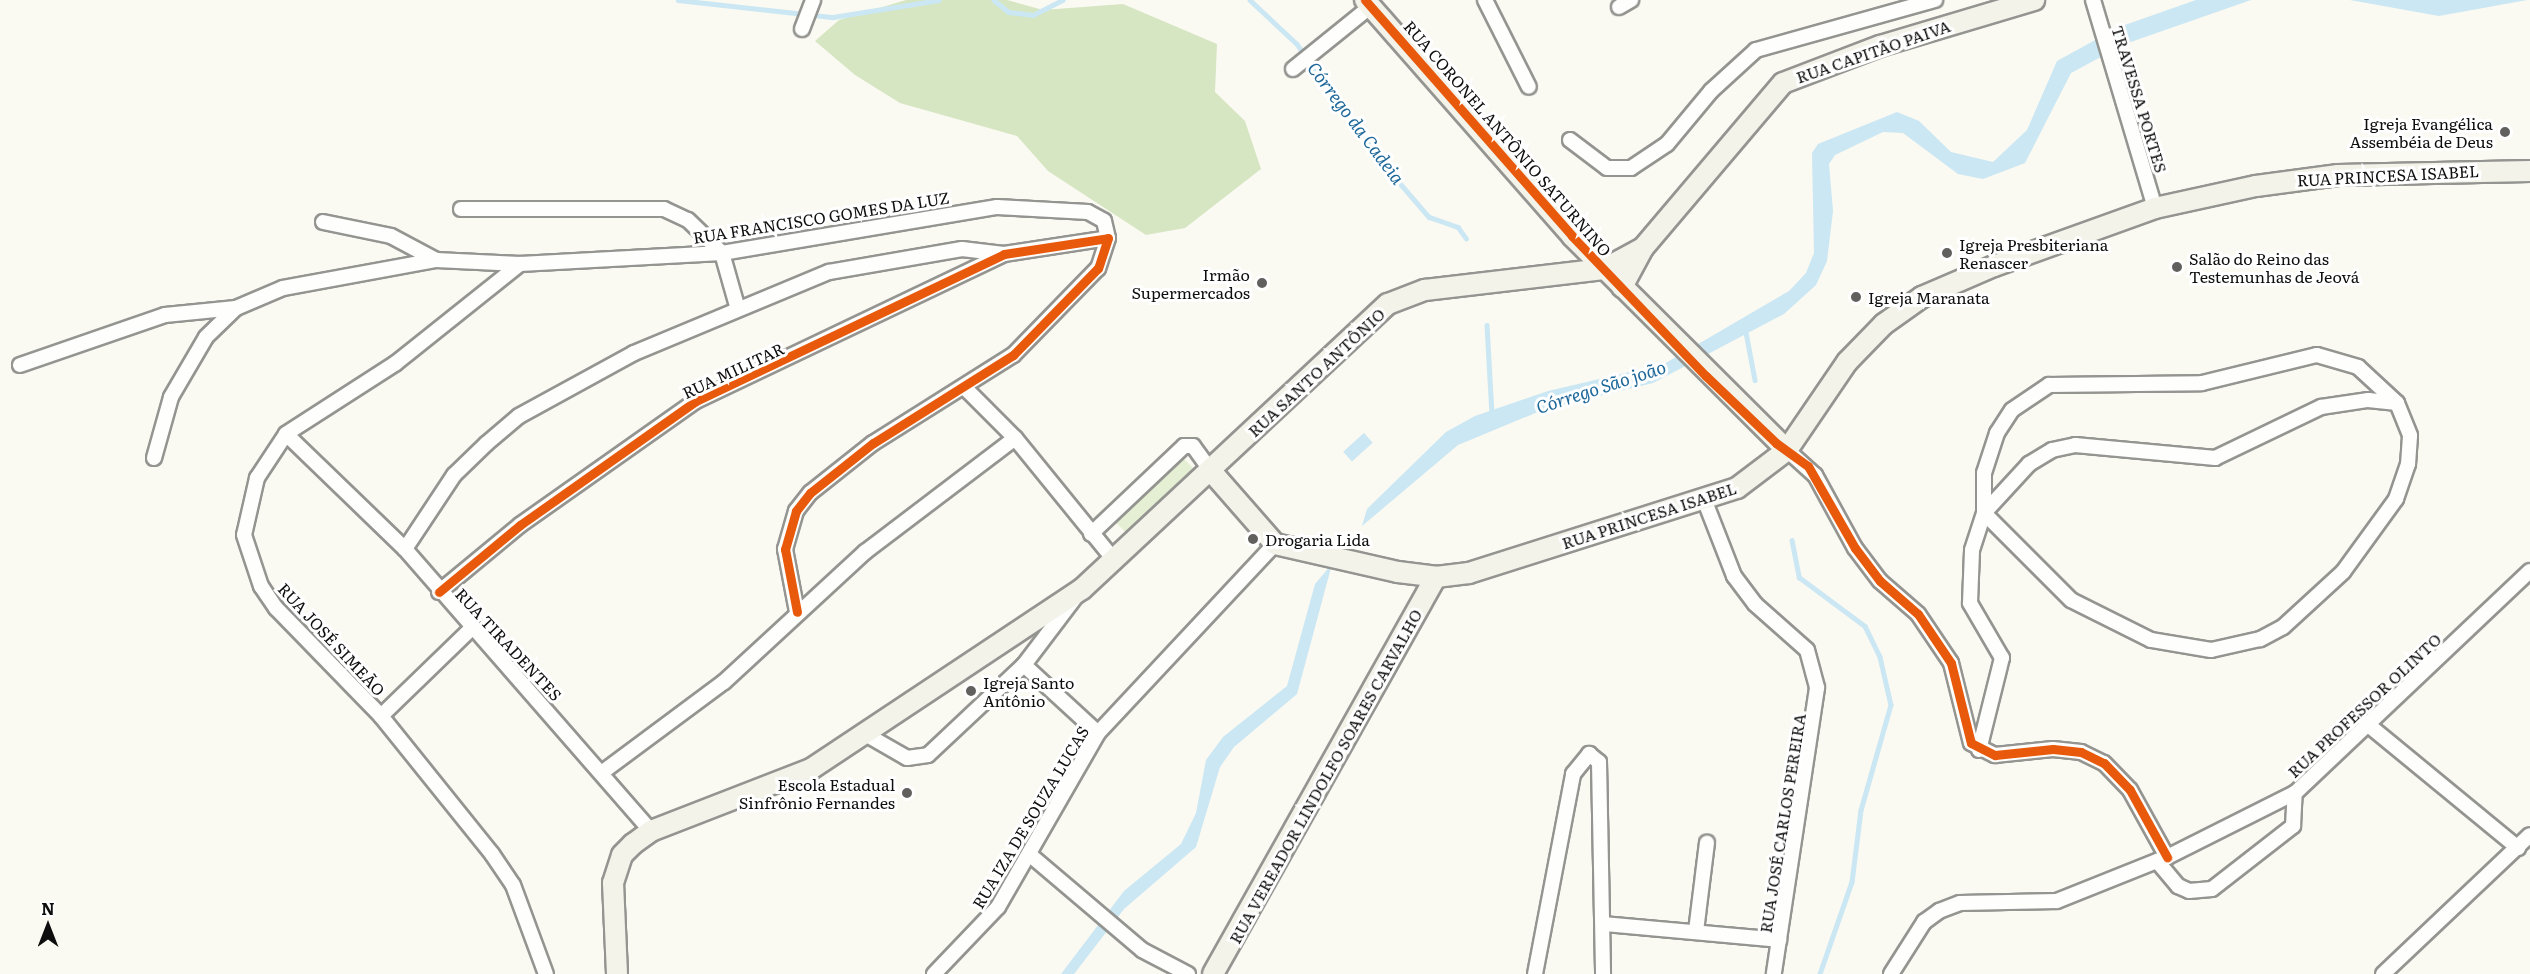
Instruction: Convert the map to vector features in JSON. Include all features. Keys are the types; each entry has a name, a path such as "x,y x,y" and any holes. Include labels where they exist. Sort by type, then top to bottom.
{"main road":[{"name":"RUA CAPITÃO PAIVA","path":"1643,248 1783,83 1880,46 2034,0"},
{"name":"RUA CORONEL ANTÔNIO SATURNINO","path":"1368,3 1604,269 1706,375 1781,446"},
{"name":"RUA PRINCESA ISABEL","path":"1275,544 1436,577 1469,573 1737,488 1781,446 1847,362 1905,308 1994,266 2155,208 2318,177 2530,171"},
{"path":"1604,269 1643,248"},
{"path":"1622,287 1643,248"},
{"name":"RUA SANTO ANTÔNIO","path":"617,974 616,868 622,855 651,831 811,769 867,735 1082,589 1398,298 1604,269"},
{"path":"1211,471 1275,544"},
{"name":"RUA VEREADOR LINDOLFO SOARES CARVALHO","path":"1214,974 1436,577"}],"street":[{"path":"804,24 813,0"},
{"path":"1485,0 1529,87"},
{"path":"1881,12 1902,0"},
{"path":"1570,140 1607,168 1649,160 1756,50 1881,12 1935,0"},
{"name":"TRAVESSA PORTES","path":"2092,0 2155,208"},
{"name":"RUA CORONEL ANTÔNIO SATURNINO","path":"1297,65 1333,40 1368,3"},
{"name":"RUA FRANCISCO GOMES DA LUZ","path":"154,458 171,397 206,337 236,308 283,288 436,260 520,264 722,253 997,207 1088,212 1104,221 1108,238"},
{"path":"461,209 664,209 688,220 722,253 737,306"},
{"path":"323,222 391,236 436,260"},
{"path":"405,549 454,475 519,416 737,306 829,272 897,258 962,249 1005,254 1108,238 1098,268 1072,299 1013,355 873,442 796,511 785,549 797,612"},
{"name":"RUA MILITAR","path":"438,592 520,525 696,401 1005,254"},
{"name":"RUA JOSÉ SIMEÃO","path":"520,264 396,363 286,434 248,503 244,535 249,557 276,608 381,716 464,814 513,885 546,974"},
{"path":"20,365 165,315 236,308"},
{"path":"1979,750 2002,658 1970,603 1972,550 1984,513 1984,473 1997,433 2012,410 2049,385 2202,383 2317,355 2358,367 2397,403 2410,436 2408,464 2376,530 2319,598 2283,627 2233,648 2189,648 2151,640 2105,619 2044,578 1984,513"},
{"path":"964,387 1014,438 1115,561"},
{"path":"1984,513 2029,465 2052,450 2106,447 2215,458 2322,407 2368,400 2397,403"},
{"name":"RUA TIRADENTES","path":"286,434 405,549 438,592 473,627 604,771 651,831"},
{"path":"604,771 724,682 797,612 1014,438"},
{"path":"1091,534 1184,446 1193,446 1211,471"},
{"path":"1781,446 1815,475 1880,581 1918,614 1951,663 1971,743 1979,750 1995,756 2081,752 2104,763 2130,790 2162,859 2178,886 2189,891 2212,889 2293,826 2295,793"},
{"name":"RUA JOSÉ CARLOS PEREIRA","path":"1704,499 1740,585 1801,643 1814,666 1816,726 1774,974"},
{"name":"RUA IZA DE SOUZA LUCAS","path":"934,974 998,907 1098,733 1275,544"},
{"name":"RUA PROFESSOR OLINTO","path":"1891,974 1924,922 1939,911 1960,903 2057,901 2162,859 2295,793 2366,723 2530,572"},
{"name":"RUA SANTO ANTÔNIO","path":"867,735 907,758 928,755 1024,665 1082,589"},
{"path":"381,716 473,627"},
{"path":"1024,665 1098,733"},
{"path":"2366,723 2517,848"},
{"path":"1535,974 1573,774 1585,755 1596,757 1599,767 1604,924 1603,974"},
{"path":"2383,974 2530,835"},
{"path":"1696,931 1707,843"},
{"path":"1029,854 1105,913 1149,954 1188,974"},
{"path":"1604,924 1779,940"}],"green space":[{"path":"906,0 1007,0 1043,10 1123,4 1217,44 1215,92 1245,121 1261,169 1185,228 1146,235 1048,171 1017,136 900,103 855,75 815,41 839,20"},
{"path":"1179,454 1199,474 1133,540 1113,520"}],"water":[{"name":"Córrego São joão","path":"2196,0 2251,0 2125,44 2071,73 2025,163 1983,179 1958,174 1903,133 1883,132 1835,155 1829,164 1833,211 1827,261 1816,285 1784,314 1653,383 1545,409 1458,445 1362,526 1367,509 1446,432 1475,416 1548,391 1664,364 1789,291 1806,273 1814,253 1812,153 1818,144 1897,112 1919,121 1951,152 1993,162 2027,130 2057,61 2119,27"},
{"path":"2350,0 2527,0 2439,16"},
{"path":"1364,433 1373,443 1352,461 1343,452"},
{"path":"1332,564 1297,694 1234,747 1220,767 1196,847 1124,909 1074,974 1061,974 1124,891 1181,844 1196,813 1206,760 1223,737 1287,686 1315,584"}],"waterway":[{"name":"Córrego da Cadeia","path":"678,0 833,17 939,0"},
{"name":"Córrego da Cadeia","path":"994,0 1009,12 1033,15 1062,0"},
{"name":"Córrego da Cadeia","path":"1250,0 1297,44 1380,160 1429,217 1458,227 1466,238"},
{"name":"Córrego da Cadeia","path":"1487,325 1492,415"},
{"path":"1745,327 1755,380"},
{"path":"1792,540 1799,577 1865,626 1880,657 1891,705 1861,810 1852,882 1820,974"}],"cycle path":[{"path":"1365,0 1572,236 1706,376 1776,443 1808,466 1855,548 1880,581 1918,614 1951,663 1971,743 1995,755 2053,749 2081,752 2104,763 2130,790 2167,857"},
{"path":"439,592 520,525 696,401 1004,254 1108,238 1098,268 1013,355 873,443 810,493 796,511 785,549 797,612"}],"place":[{"name":"Igreja Evangélica Assembéia de Deus","path":"2505,132"},
{"name":"Igreja Presbiteriana Renascer","path":"1947,253"},
{"name":"Salão do Reino das Testemunhas de Jeová","path":"2177,267"},
{"name":"Irmão Supermercados","path":"1262,283"},
{"name":"Igreja Maranata","path":"1856,297"},
{"name":"Drogaria Lida","path":"1253,539"},
{"name":"Igreja Santo Antônio","path":"971,691"},
{"name":"Escola Estadual Sinfrônio Fernandes","path":"907,793"}]}
